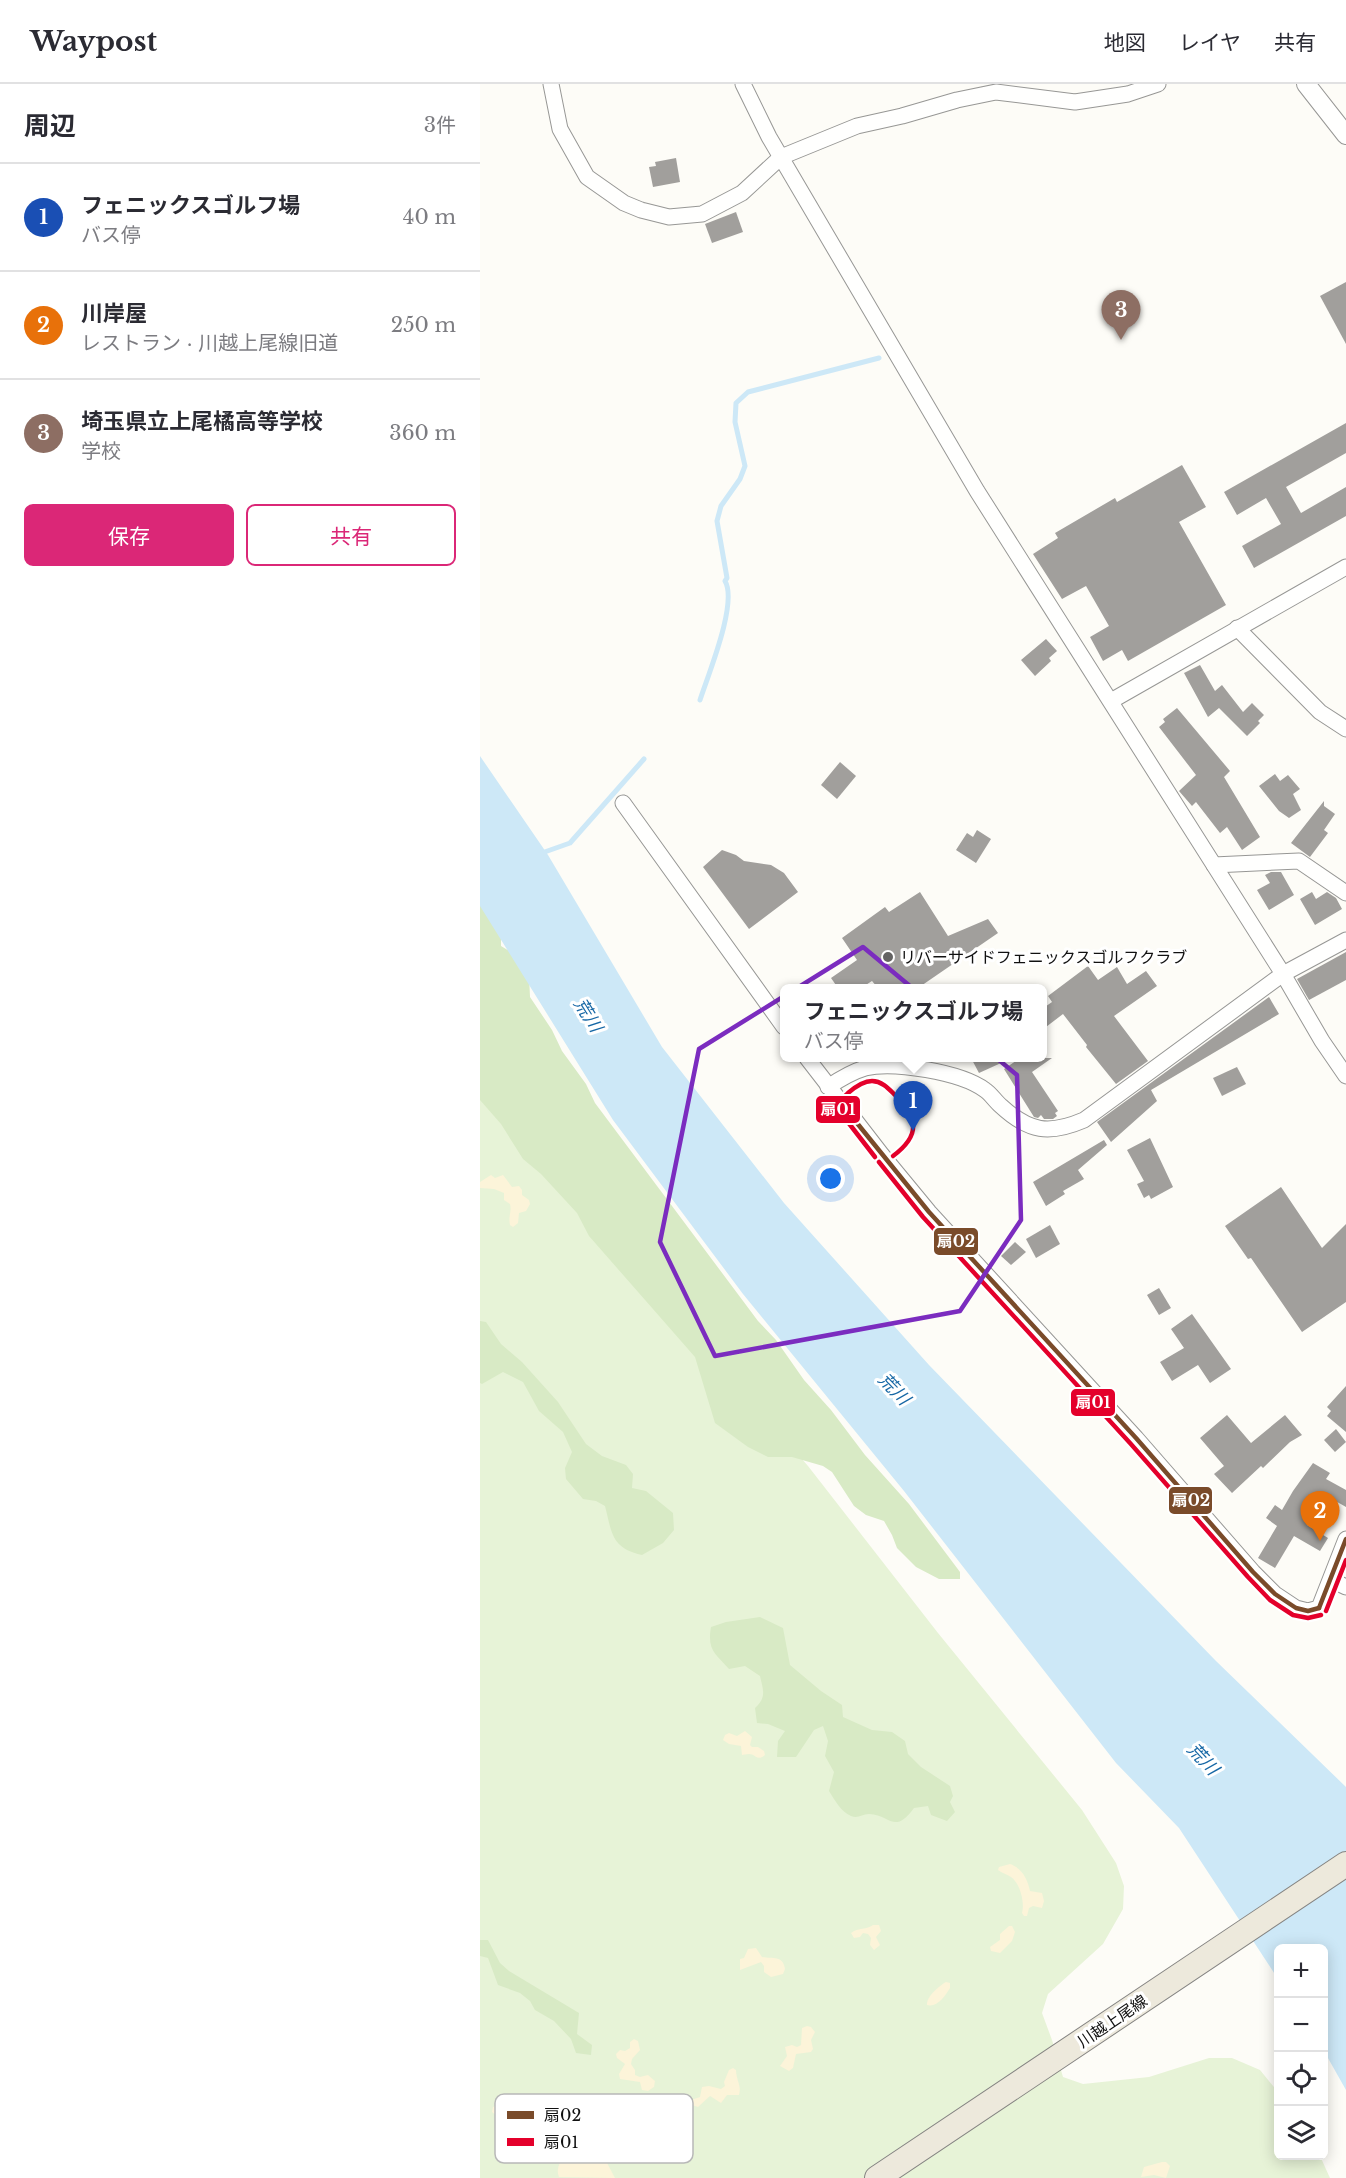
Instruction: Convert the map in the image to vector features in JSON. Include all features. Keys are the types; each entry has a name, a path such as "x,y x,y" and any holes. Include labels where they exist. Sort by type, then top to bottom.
{"main road":[{"name":"川越上尾線","path":"877,2178 1346,1864"}],"street":[{"path":"551,84 560,129 587,177 624,203 669,217 702,214 742,193 781,157 857,126 996,92 1075,102 1128,93 1158,84"},
{"path":"743,84 781,157 977,491 1346,1076"},
{"path":"1306,84 1346,135"},
{"path":"1111,701 1346,567"},
{"path":"1237,628 1320,712 1346,729"},
{"path":"622,803 780,1021"},
{"path":"1214,865 1299,861 1346,893"},
{"path":"828,1087 845,1075 867,1068 919,1068 967,1080 985,1090 1019,1121 1037,1130 1054,1130 1084,1120 1282,974 1346,940"},
{"path":"810,1062 929,1212 1128,1429 1275,1594 1296,1608 1308,1611 1319,1608 1346,1539"},
{"path":"1330,1580 1346,1587"}],"highlighted area":[{"path":"863,947 1017,1075 1021,1220 960,1311 715,1356 660,1242 699,1049"}],"green space":[{"path":"480,885 501,928 501,946 519,957 529,975 530,997 552,1030 562,1051 586,1084 595,1103 804,1380 831,1410 865,1455 909,1504 960,1572 960,1579 939,1579 916,1567 897,1548 884,1521 866,1515 854,1506 832,1472 823,1466 792,1457 768,1457 748,1447 715,1423 695,1357 589,1236 577,1213 541,1174 523,1159 501,1124 480,1100"},
{"path":"480,1060 677,1316 808,1466 938,1633 1082,1810 1116,1863 1124,1886 1123,1909 1103,1944 1048,1994 1042,2013 1063,2077 1083,2084 1149,2077 1209,2058 1232,2058 1260,2070 1274,2087 1274,2160 1322,2160 1330,2178 480,2178"},
{"path":"480,1321 486,1322 501,1344 522,1362 558,1402 586,1444 602,1456 626,1465 633,1474 632,1488 646,1491 673,1513 674,1530 663,1543 642,1555 619,1544 614,1538 605,1506 596,1501 583,1499 566,1479 565,1468 572,1452 563,1432 539,1411 523,1382 503,1372 480,1383"},
{"path":"760,1617 783,1628 790,1665 842,1705 843,1717 872,1730 892,1732 905,1741 908,1754 921,1767 950,1786 953,1796 950,1802 955,1812 947,1821 931,1815 928,1806 914,1808 897,1822 876,1815 867,1814 856,1817 844,1812 829,1791 834,1772 825,1756 828,1741 823,1726 814,1730 796,1757 777,1757 778,1741 785,1731 768,1724 757,1723 755,1708 763,1693 760,1676 745,1666 729,1669 713,1651 710,1641 711,1627 726,1622"},
{"path":"480,1940 488,1940 500,1963 509,1971 579,2013 577,2034 592,2045 591,2055 576,2053 571,2039 554,2021 535,2010 530,2001 520,1993 498,1985 488,1958 480,1956"}],"sand":[{"path":"491,1175 495,1178 503,1175 512,1187 519,1186 522,1195 529,1200 530,1204 526,1211 519,1213 518,1223 513,1227 510,1225 510,1204 504,1200 504,1193 494,1189 480,1188 480,1182"},
{"path":"745,1731 752,1737 750,1745 764,1751 765,1755 760,1758 751,1754 742,1755 741,1746 729,1744 723,1740 729,1733 737,1736"},
{"path":"1010,1864 1024,1875 1030,1891 1042,1893 1044,1901 1042,1908 1033,1906 1029,1908 1027,1916 1022,1913 1022,1899 1017,1884 1011,1877 998,1870 999,1867"},
{"path":"879,1925 881,1931 876,1937 880,1945 874,1950 870,1945 871,1938 868,1934 863,1933 860,1937 854,1938 851,1933"},
{"path":"1012,1926 1015,1932 1012,1941 1000,1953 991,1951 990,1947 1000,1940 1000,1934"},
{"path":"756,1948 762,1957 777,1958 782,1961 785,1969 783,1974 771,1977 764,1972 761,1962 740,1970 740,1959 744,1958 748,1949"},
{"path":"946,1982 950,1983 950,1988 943,1998 934,2005 927,2005 931,1995"},
{"path":"807,2026 815,2032 811,2040 813,2049 811,2052 796,2054 793,2068 789,2071 780,2066 787,2056 785,2047 801,2045 802,2028"},
{"path":"634,2039 638,2041 640,2050 632,2059 631,2064 635,2075 640,2077 648,2075 655,2081 654,2087 648,2091 642,2090 640,2082 620,2079 619,2074 625,2064 617,2058 616,2054 620,2050 625,2051 630,2048 630,2042"},
{"path":"733,2068 736,2070 739,2095 727,2095 721,2103 710,2096 698,2107 693,2105 693,2099 700,2097 702,2087 721,2089 725,2086 724,2082 729,2070"},
{"path":"1162,2162 1170,2166 1166,2178 1154,2175 1141,2177 1144,2167"},
{"path":"560,2163 607,2163 615,2178 559,2177"}],"water":[{"name":"荒川","path":"480,756 548,855 662,1047 784,1203 929,1365 1216,1661 1346,1787 1346,2090 1328,2058 1328,1944 1274,1944 1274,1973 1179,1828 1116,1763 904,1491 743,1294 613,1120 480,906"}],"building":[{"path":"676,158 680,182 653,187 649,167 656,166 655,162"},
{"path":"736,212 743,232 712,243 705,224"},
{"path":"1346,282 1346,344 1320,296"},
{"path":"1346,423 1346,453 1286,487 1301,513 1346,487 1346,516 1254,568 1242,546 1281,524 1266,498 1237,515 1224,492"},
{"path":"1182,465 1206,507 1179,522 1226,605 1128,661 1122,650 1103,661 1090,637 1109,626 1086,586 1062,599 1033,554 1058,538 1055,533 1115,498 1117,502"},
{"path":"1046,639 1057,651 1049,658 1051,661 1035,676 1021,660"},
{"path":"1200,665 1215,691 1222,685 1243,712 1252,703 1264,715 1258,721 1260,723 1247,736 1219,708 1208,717 1184,673"},
{"path":"1177,708 1230,771 1224,777 1260,837 1242,850 1227,827 1220,833 1196,802 1192,806 1179,791 1196,775 1159,727 1165,722 1163,719"},
{"path":"840,762 856,776 837,799 821,785"},
{"path":"1275,774 1280,781 1288,775 1300,789 1293,794 1301,810 1289,818 1279,811 1259,786"},
{"path":"1324,801 1324,806 1335,814 1324,830 1328,833 1310,857 1291,843"},
{"path":"977,830 991,839 976,863 956,850 967,833 973,837"},
{"path":"722,850 744,861 771,865 784,873 798,892 749,929 703,867"},
{"path":"1271,872 1281,872 1294,895 1269,910 1257,890 1270,883 1265,875"},
{"path":"920,892 948,936 988,919 998,933 924,984 875,984 872,981 867,984 835,984 831,978 857,960 842,938 885,907 889,912"},
{"path":"1312,892 1316,899 1327,892 1336,898 1342,909 1315,925 1300,899"},
{"path":"1346,952 1346,980 1309,1000 1297,979"},
{"path":"1088,966 1098,980 1117,967 1127,984 1146,971 1157,986 1114,1016 1148,1061 1116,1084 1063,1014 1047,1026 1047,1006 1052,1002 1048,996"},
{"path":"1269,997 1279,1014 1151,1090 1157,1101 1111,1142 1097,1122"},
{"path":"973,1062 1003,1062 979,1073"},
{"path":"1014,1062 1046,1062 1032,1072 1058,1111 1055,1113 1057,1116 1053,1119 1044,1119 1041,1115 1038,1118 1034,1117 1004,1069"},
{"path":"1237,1067 1246,1084 1222,1096 1213,1078"},
{"path":"1150,1138 1173,1187 1151,1199 1149,1195 1144,1198 1137,1184 1144,1181 1127,1150"},
{"path":"1104,1140 1107,1145 1078,1170 1084,1179 1063,1191 1065,1194 1046,1206 1033,1182"},
{"path":"1281,1187 1322,1248 1346,1224 1346,1302 1302,1332 1251,1258 1248,1259 1225,1226"},
{"path":"1050,1225 1060,1244 1036,1258 1026,1239"},
{"path":"1015,1242 1026,1252 1011,1265 1001,1256"},
{"path":"1159,1288 1171,1308 1159,1315 1147,1295"},
{"path":"1192,1314 1231,1369 1210,1383 1198,1365 1172,1381 1160,1362 1184,1348 1171,1329"},
{"path":"1346,1386 1346,1432 1327,1416 1331,1411 1327,1407"},
{"path":"1227,1415 1251,1443 1285,1415 1302,1435 1290,1442 1263,1468 1261,1466 1232,1493 1214,1474 1224,1466 1200,1438"},
{"path":"1336,1429 1346,1442 1335,1452 1324,1440"},
{"path":"1313,1463 1330,1473 1326,1479 1346,1490 1346,1507 1325,1495 1307,1525 1328,1538 1320,1551 1294,1536 1275,1568 1258,1558 1277,1526 1266,1518 1275,1505 1282,1510"}],"waterway":[{"path":"700,700 720,639 728,605 725,581 727,578 717,521 721,506 740,479 745,466 735,422 736,403 748,392 879,358"},
{"path":"539,854 570,843 644,759"}],"transit line":[{"name":"扇01","path":"875,1157 837,1108 838,1103 853,1089 869,1081 876,1081 890,1090 903,1104 912,1119 912,1134 893,1156"},
{"name":"扇02","path":"844,1107 929,1212 1136,1438 1253,1572 1275,1594 1296,1608 1308,1611 1319,1608"},
{"name":"扇01","path":"879,1162 923,1217 1270,1600 1293,1615 1308,1618 1321,1615"},
{"name":"扇02","path":"1319,1608 1346,1539"},
{"name":"扇01","path":"1326,1611 1346,1560"}],"place":[{"name":"埼玉県立上尾橘高等学校","path":"1121,340"},
{"name":"リバーサイドフェニックスゴルフクラブ","path":"888,957"},
{"name":"フェニックスゴルフ場","path":"913,1131"},
{"name":"川岸屋","path":"1320,1541"}]}
